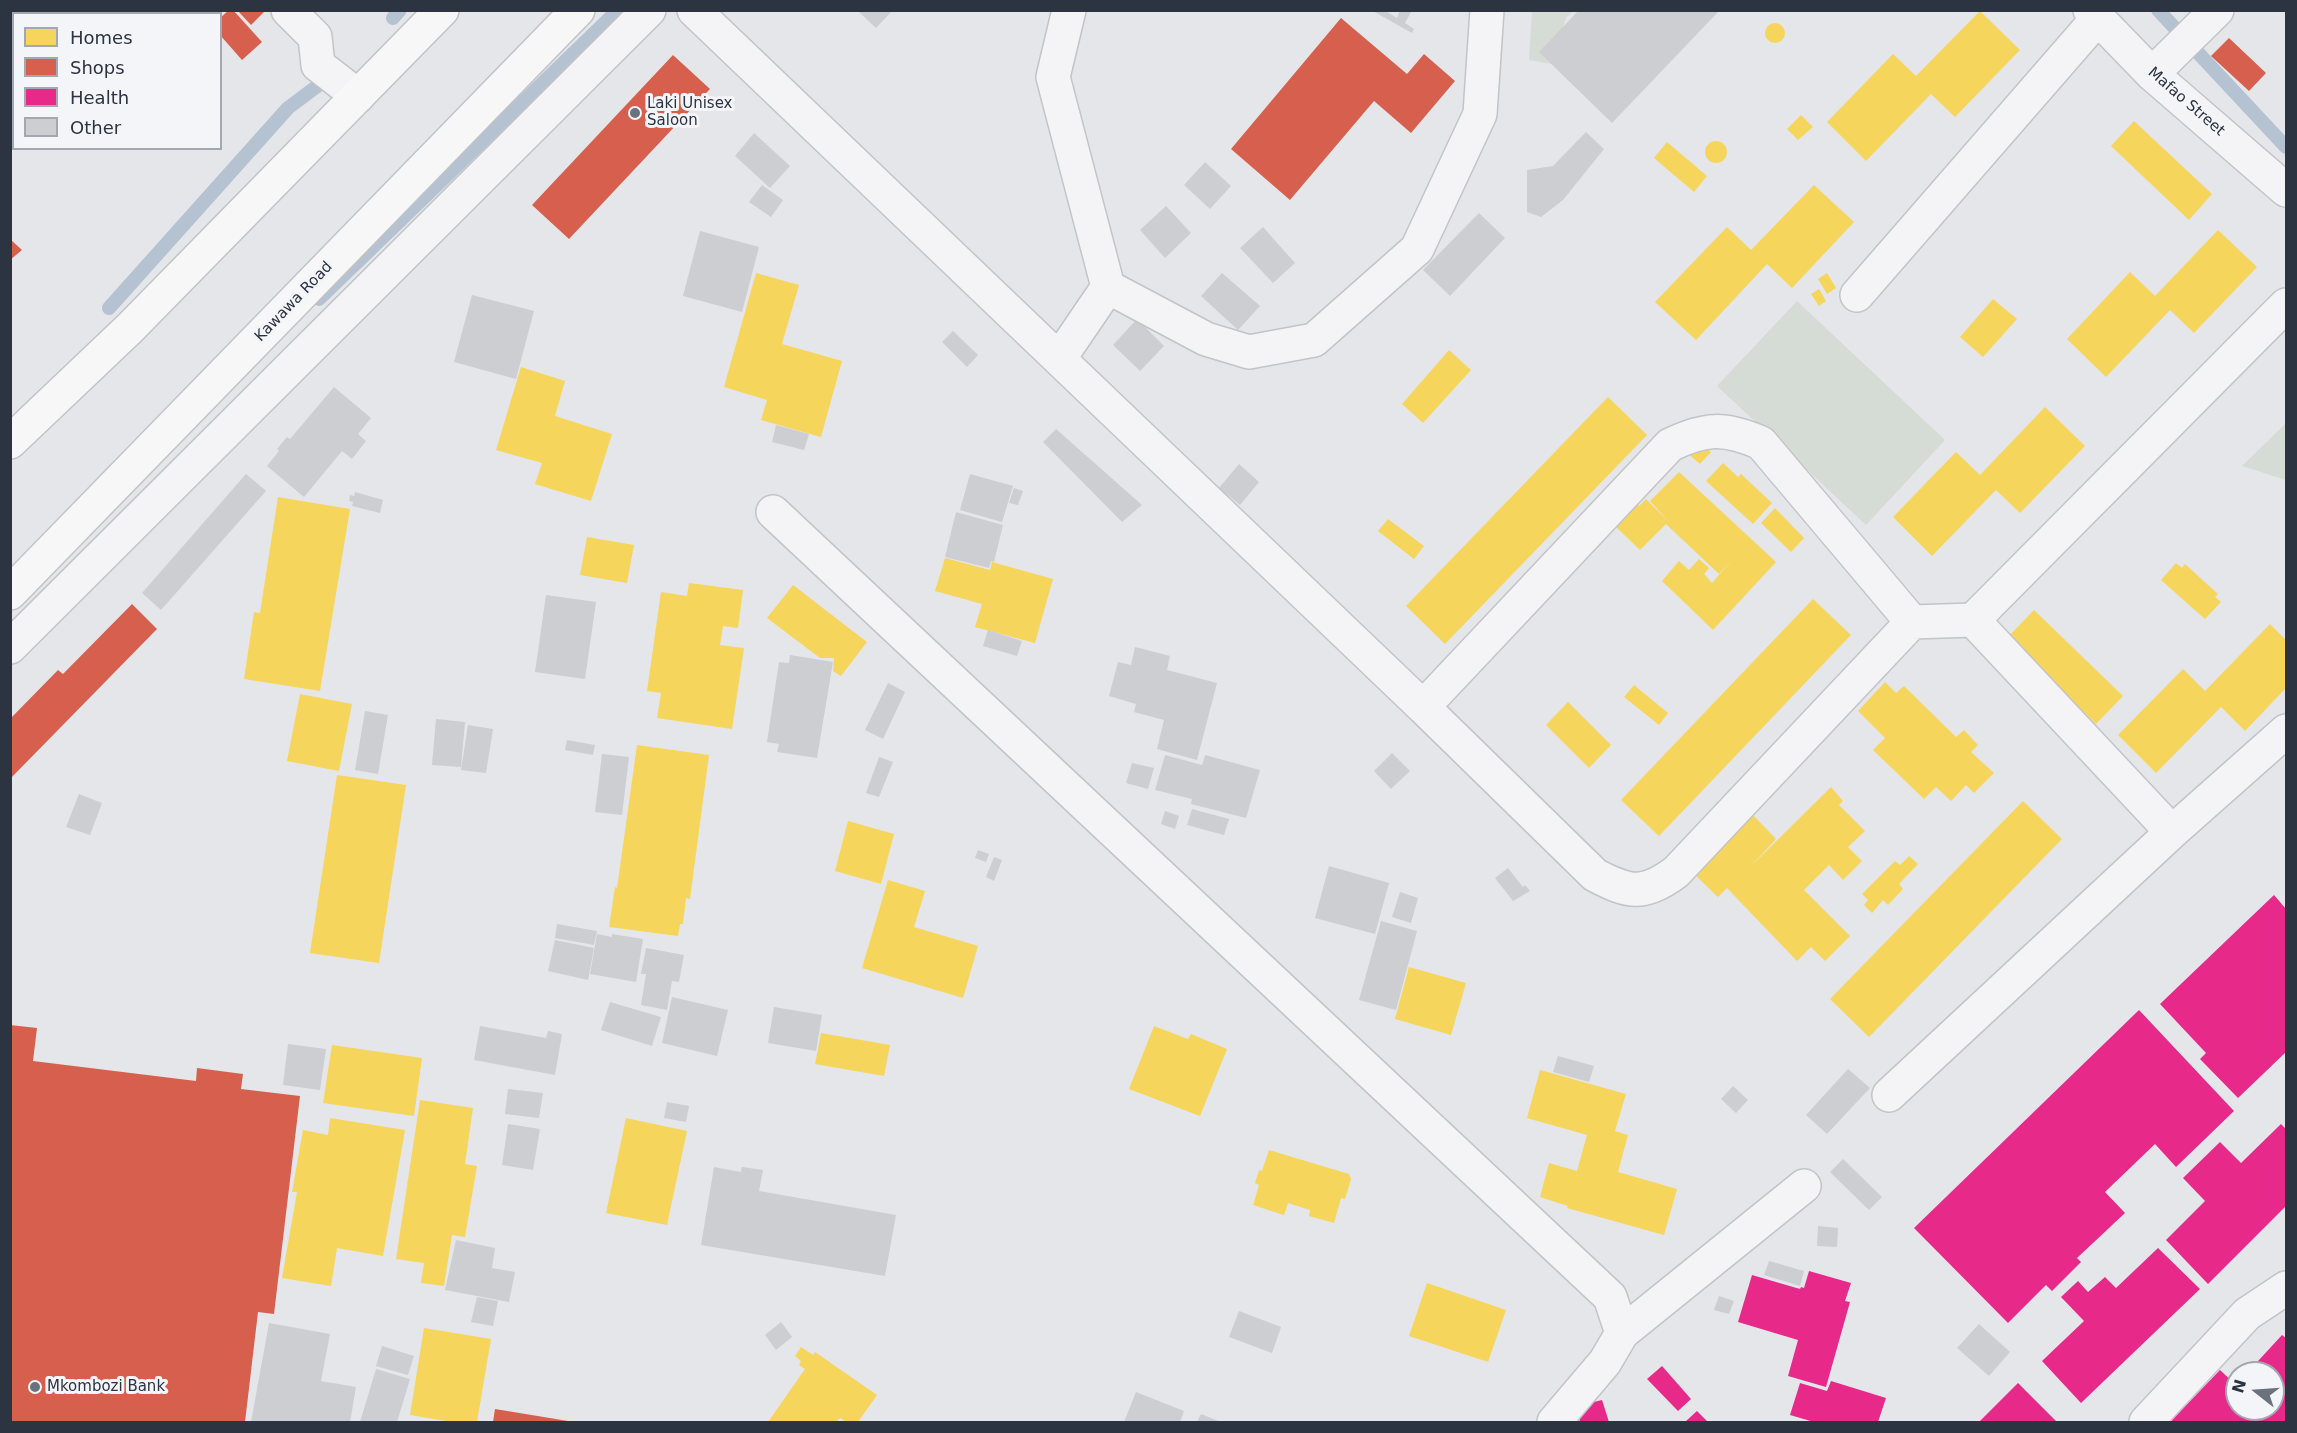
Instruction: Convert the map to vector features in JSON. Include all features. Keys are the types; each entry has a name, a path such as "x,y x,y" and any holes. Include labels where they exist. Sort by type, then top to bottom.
{"main road":[{"path":"10,442 130,328 442,10"},
{"name":"Kawawa Road","path":"10,593 578,10"}],"street":[{"path":"288,10 315,37 318,65 358,96"},
{"path":"10,646 650,10"},
{"path":"694,10 1423,707 1595,875 1616,886 1640,890 1658,885 1676,872 1912,622 1974,620 2286,305"},
{"path":"1069,10 1053,77 1108,287 1206,339 1249,352 1314,340 1417,249 1480,114 1487,10"},
{"path":"2152,74 2217,10"},
{"path":"1857,295 2094,14"},
{"name":"Mafao Street","path":"2094,14 2152,74 2286,190"},
{"path":"1059,359 1108,287"},
{"path":"1423,707 1670,445 1690,435 1711,431 1738,433 1761,443 1912,622"},
{"path":"773,512 1610,1297 1622,1333"},
{"path":"1974,620 2172,832"},
{"path":"1888,1095 2172,832 2286,731"},
{"path":"1554,1422 1605,1362 1622,1333 1804,1186"},
{"path":"2146,1422 2247,1314 2286,1288"}],"shaded area":[{"path":"1532,11 1573,11 1566,18 1552,64 1529,60"},
{"path":"1797,301 1945,440 1866,525 1717,386"},
{"path":"2286,423 2286,480 2242,466"}],"building: Homes":[{"path":"67,10 111,10 110,12 68,12"},
{"path":"1980,11 2020,50 1955,117 1931,94 1866,161 1827,122 1893,54 1916,76"},
{"path":"1775,23 1782,26 1785,33 1782,40 1775,43 1768,40 1765,33 1768,26"},
{"path":"12,62 12,106 10,107 10,63"},
{"path":"1801,115 1813,127 1798,140 1787,129"},
{"path":"2134,121 2212,194 2189,220 2111,146"},
{"path":"1716,141 1724,144 1727,152 1724,160 1716,163 1708,160 1705,152 1708,144"},
{"path":"1667,142 1707,176 1694,192 1654,158"},
{"path":"1814,185 1854,222 1792,288 1767,264 1696,340 1655,302 1727,227 1751,250"},
{"path":"2218,230 2257,267 2194,333 2170,310 2106,377 2067,339 2130,272 2155,296"},
{"path":"756,273 799,285 782,344 842,361 821,437 761,420 767,400 724,387"},
{"path":"1827,273 1836,288 1827,294 1818,279"},
{"path":"1819,289 1826,301 1819,306 1811,294"},
{"path":"1993,299 2017,319 1983,357 1960,337"},
{"path":"1449,350 1471,370 1423,423 1402,404"},
{"path":"521,367 565,381 555,416 612,434 591,501 535,484 542,463 496,450"},
{"path":"1608,397 1647,435 1445,644 1406,606"},
{"path":"2045,407 2085,446 2020,513 1996,490 1932,556 1893,517 1956,452 1980,475"},
{"path":"1698,441 1711,452 1700,464 1687,453"},
{"path":"1723,463 1738,477 1741,474 1772,503 1753,524 1706,481"},
{"path":"1679,472 1776,562 1713,630 1662,581 1679,561 1689,570 1699,559 1709,568 1704,574 1712,583 1733,559 1719,574 1666,524 1640,550 1616,527 1626,518 1624,516 1636,502 1639,506 1646,499 1669,522 1650,501"},
{"path":"278,497 350,509 320,691 244,679 254,612 260,613"},
{"path":"1775,508 1804,538 1791,552 1761,523"},
{"path":"1388,519 1424,546 1414,559 1378,531"},
{"path":"587,537 634,545 627,583 580,575"},
{"path":"945,558 990,570 992,562 1053,579 1035,643 975,627 982,604 935,591"},
{"path":"2176,563 2182,568 2185,564 2218,594 2215,597 2221,602 2205,619 2161,580"},
{"path":"689,583 743,590 738,628 723,626 720,645 744,648 732,729 657,718 661,693 647,691 661,592 687,596"},
{"path":"793,585 867,642 841,676 833,671 834,658 820,658 767,618"},
{"path":"1813,599 1851,635 1659,836 1621,800"},
{"path":"2034,610 2123,696 2096,724 2008,637"},
{"path":"2270,624 2286,640 2286,688 2245,731 2221,707 2156,773 2118,735 2183,669 2205,691"},
{"path":"1885,682 1896,693 1904,686 1956,737 1964,730 1978,745 1971,752 1994,773 1974,793 1966,785 1951,801 1936,787 1924,799 1873,750 1885,738 1858,711"},
{"path":"1634,685 1668,713 1659,725 1624,697"},
{"path":"300,694 352,704 339,771 287,761"},
{"path":"1568,702 1611,745 1589,768 1546,725"},
{"path":"637,745 709,755 690,899 686,898 683,924 680,924 678,936 609,927 615,887 617,888"},
{"path":"337,775 406,785 379,963 310,953"},
{"path":"1831,787 1843,801 1839,805 1865,831 1848,847 1862,861 1843,880 1829,865 1804,890 1850,936 1825,961 1811,947 1797,961 1727,888 1718,897 1694,874 1752,814 1776,839 1750,867"},
{"path":"2023,801 2062,839 1869,1037 1830,999"},
{"path":"848,821 894,834 881,884 835,871"},
{"path":"1909,856 1918,864 1899,884 1903,889 1888,905 1883,900 1872,913 1864,905 1868,900 1862,894 1895,861 1900,865"},
{"path":"888,880 925,891 914,927 978,946 963,998 862,968"},
{"path":"1409,967 1466,983 1451,1035 1395,1019"},
{"path":"1154,1026 1188,1039 1191,1034 1227,1049 1200,1116 1129,1089"},
{"path":"821,1033 890,1045 884,1076 815,1064"},
{"path":"332,1045 422,1058 414,1116 323,1103"},
{"path":"1540,1070 1626,1094 1615,1131 1628,1135 1618,1172 1677,1189 1664,1235 1567,1208 1568,1206 1540,1197 1549,1163 1577,1171 1587,1135 1527,1118"},
{"path":"420,1100 473,1108 465,1164 477,1166 465,1237 452,1235 444,1286 421,1283 424,1263 396,1259"},
{"path":"330,1118 405,1130 383,1256 337,1248 331,1286 282,1278 297,1192 292,1192 303,1130 328,1135"},
{"path":"626,1118 687,1131 667,1225 606,1213"},
{"path":"1269,1150 1349,1174 1351,1179 1345,1199 1341,1198 1334,1223 1309,1216 1310,1210 1288,1203 1284,1215 1253,1205 1259,1185 1255,1183"},
{"path":"1427,1283 1506,1310 1488,1362 1409,1336"},
{"path":"424,1328 491,1339 477,1422 452,1422 410,1415"},
{"path":"801,1347 813,1355 815,1352 877,1395 858,1422 847,1422 840,1418 836,1422 768,1422 805,1369 799,1365 801,1361 795,1356"}],"building: Shops":[{"path":"229,10 233,10 262,42 242,60 222,37 222,16"},
{"path":"237,10 266,10 251,25"},
{"path":"1341,18 1407,74 1424,54 1455,81 1411,133 1374,101 1290,200 1231,149"},
{"path":"2229,38 2266,73 2249,91 2211,56"},
{"path":"673,55 710,89 569,239 532,205"},
{"path":"10,239 22,250 10,260"},
{"path":"132,604 157,629 10,779 10,719 58,670 63,674"},
{"path":"10,1025 37,1028 33,1061 196,1081 197,1068 243,1074 241,1089 300,1096 274,1314 258,1312 245,1422 10,1422"},
{"path":"495,1409 568,1421 568,1422 493,1422"}],"building: Health":[{"path":"2274,895 2286,909 2286,1052 2238,1098 2200,1059 2206,1053 2160,1004"},
{"path":"2139,1010 2234,1111 2176,1167 2155,1144 2105,1192 2125,1213 2077,1258 2081,1262 2052,1291 2046,1285 2008,1323 1914,1228"},
{"path":"2281,1124 2286,1129 2286,1206 2208,1284 2166,1240 2205,1201 2183,1178 2220,1142 2241,1163"},
{"path":"2158,1248 2200,1289 2081,1403 2042,1361 2084,1321 2061,1297 2078,1281 2088,1292 2105,1277 2116,1288"},
{"path":"1809,1271 1851,1283 1845,1301 1850,1302 1826,1387 1788,1376 1798,1340 1738,1322 1752,1275 1800,1289 1804,1288"},
{"path":"2282,1335 2286,1338 2286,1422 2170,1422 2220,1370 2225,1375 2225,1421 2285,1421 2285,1361 2258,1361"},
{"path":"1662,1366 1691,1399 1678,1411 1647,1379"},
{"path":"1831,1381 1886,1398 1878,1422 1814,1422 1790,1415 1800,1383 1827,1391"},
{"path":"2018,1383 2057,1422 1979,1422"},
{"path":"1602,1400 1609,1422 1580,1422 1577,1406"},
{"path":"1697,1411 1708,1422 1686,1421"}],"building: Other":[{"path":"857,10 893,10 876,28"},
{"path":"1371,10 1384,10 1397,18 1400,10 1411,12 1405,23 1414,29 1412,33"},
{"path":"1579,10 1720,10 1612,123 1539,52"},
{"path":"1586,132 1604,149 1563,200 1541,217 1527,212 1527,170 1553,166"},
{"path":"754,133 790,166 770,188 735,156"},
{"path":"1205,162 1231,186 1210,209 1184,185"},
{"path":"762,185 783,200 771,217 749,202"},
{"path":"1166,206 1191,233 1165,258 1140,230"},
{"path":"1479,213 1505,238 1450,296 1423,270"},
{"path":"1263,227 1295,263 1273,283 1240,248"},
{"path":"700,231 759,247 742,312 683,296"},
{"path":"1222,273 1260,306 1238,330 1201,296"},
{"path":"472,295 534,311 516,379 454,362"},
{"path":"1137,319 1164,346 1140,371 1113,345"},
{"path":"953,331 978,355 967,367 942,342"},
{"path":"334,387 371,418 358,434 366,441 352,459 342,451 304,497 267,466 287,437 290,439"},
{"path":"776,425 809,434 804,450 772,442"},
{"path":"1056,429 1142,505 1122,522 1043,442"},
{"path":"1239,464 1259,482 1240,505 1219,488"},
{"path":"246,474 266,491 161,610 142,593"},
{"path":"970,474 1013,486 1002,522 960,510"},
{"path":"1014,488 1023,491 1018,505 1009,503"},
{"path":"355,492 383,500 380,513 352,506 353,502 349,501 350,495 354,496"},
{"path":"956,512 1003,525 994,562 991,561 989,568 945,557"},
{"path":"546,595 596,602 585,679 535,672"},
{"path":"988,630 1022,641 1017,656 983,646"},
{"path":"1135,647 1170,656 1167,670 1217,683 1197,760 1157,749 1164,720 1134,712 1136,704 1109,696 1118,662 1131,665"},
{"path":"790,655 833,662 817,758 777,752 779,744 767,742 779,662 789,663"},
{"path":"888,683 905,692 883,739 865,730"},
{"path":"365,711 388,715 378,774 355,770"},
{"path":"436,719 465,722 461,767 432,765"},
{"path":"468,725 493,729 486,773 461,770"},
{"path":"567,740 595,745 593,755 565,750"},
{"path":"1392,753 1410,771 1391,789 1374,771"},
{"path":"602,754 629,757 622,815 595,812"},
{"path":"1165,755 1202,765 1205,755 1260,770 1246,818 1191,804 1192,799 1155,790"},
{"path":"879,757 893,762 879,797 866,793"},
{"path":"1132,763 1154,768 1148,789 1126,783"},
{"path":"79,794 102,803 90,835 66,827"},
{"path":"1192,809 1229,819 1224,835 1187,825"},
{"path":"1165,811 1179,816 1175,829 1161,824"},
{"path":"978,850 989,854 986,862 975,858"},
{"path":"994,857 1002,860 994,881 986,877"},
{"path":"1329,866 1389,883 1375,934 1315,918"},
{"path":"1508,868 1523,887 1525,885 1530,891 1513,901 1495,878"},
{"path":"1400,892 1418,898 1411,923 1392,917"},
{"path":"1381,921 1417,931 1396,1010 1359,1000"},
{"path":"557,924 597,931 594,945 555,938"},
{"path":"597,934 643,939 636,982 590,974"},
{"path":"555,940 594,948 588,980 548,971"},
{"path":"646,948 684,955 679,982 672,981 667,1010 641,1005 646,974 641,974"},
{"path":"672,997 728,1010 717,1056 662,1043"},
{"path":"610,1002 661,1017 652,1046 601,1030"},
{"path":"774,1007 822,1015 816,1051 768,1043"},
{"path":"480,1026 546,1038 548,1031 562,1034 555,1075 474,1060"},
{"path":"288,1044 326,1049 320,1090 283,1085"},
{"path":"1558,1056 1594,1066 1589,1082 1553,1072"},
{"path":"1848,1069 1870,1088 1827,1134 1806,1115"},
{"path":"1733,1086 1748,1100 1736,1113 1721,1099"},
{"path":"508,1089 543,1093 539,1118 505,1114"},
{"path":"667,1102 689,1106 686,1122 664,1118"},
{"path":"508,1124 540,1129 533,1170 502,1165"},
{"path":"1843,1159 1882,1197 1869,1210 1830,1172"},
{"path":"714,1167 741,1172 742,1167 763,1170 759,1191 896,1215 885,1276 701,1245"},
{"path":"1818,1226 1838,1228 1837,1247 1817,1246"},
{"path":"456,1240 495,1248 492,1268 515,1272 509,1302 445,1290"},
{"path":"1769,1261 1804,1271 1800,1286 1764,1275"},
{"path":"1719,1296 1734,1301 1729,1314 1714,1310"},
{"path":"477,1297 498,1301 493,1326 471,1322"},
{"path":"1239,1311 1281,1327 1272,1353 1229,1337"},
{"path":"781,1322 792,1337 776,1350 765,1335"},
{"path":"269,1323 330,1334 321,1381 356,1387 350,1422 251,1422"},
{"path":"1979,1324 2010,1352 1989,1376 1957,1348"},
{"path":"382,1346 414,1356 408,1375 376,1366"},
{"path":"376,1369 410,1379 397,1422 360,1422"},
{"path":"1136,1392 1184,1411 1180,1422 1124,1422"},
{"path":"1201,1414 1221,1422 1197,1422"}],"waterway":[{"path":"393,18 400,10"},
{"path":"2158,10 2286,147"},
{"path":"319,299 615,13"},
{"path":"109,308 288,108 324,81"}],"place":[{"name":"Laki Unisex Saloon","path":"635,113"},
{"name":"Mkombozi Bank","path":"35,1387"}]}
